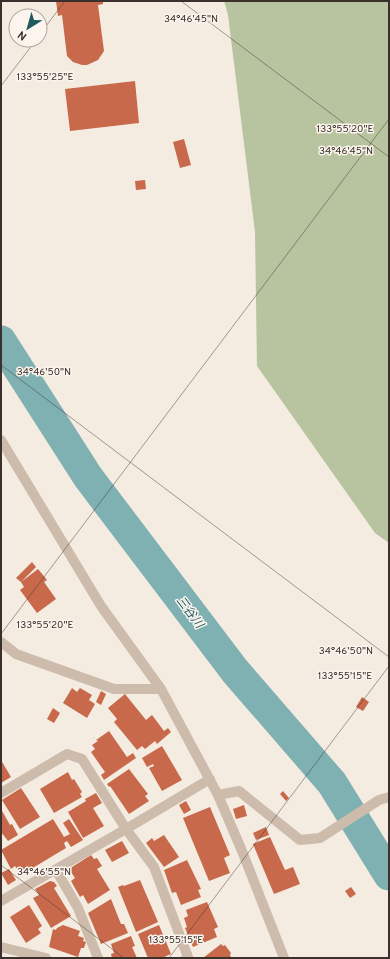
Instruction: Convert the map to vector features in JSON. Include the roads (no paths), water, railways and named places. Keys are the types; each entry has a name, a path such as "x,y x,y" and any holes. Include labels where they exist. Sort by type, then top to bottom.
{"street":[{"path":"1,440 101,606 161,689 218,795 242,851 284,958"},
{"path":"1,642 16,654 114,689 161,689"},
{"path":"1,793 67,754 82,759 126,829 154,867 188,957 186,958"},
{"path":"1,901 210,779"},
{"path":"218,795 239,791 300,840 320,838 378,800 389,797"},
{"path":"56,870 78,908 98,958"},
{"path":"1,947 46,958"}],"waterway":[{"name":"三谷川","path":"1,341 88,477 235,671 332,783 389,875"}]}
